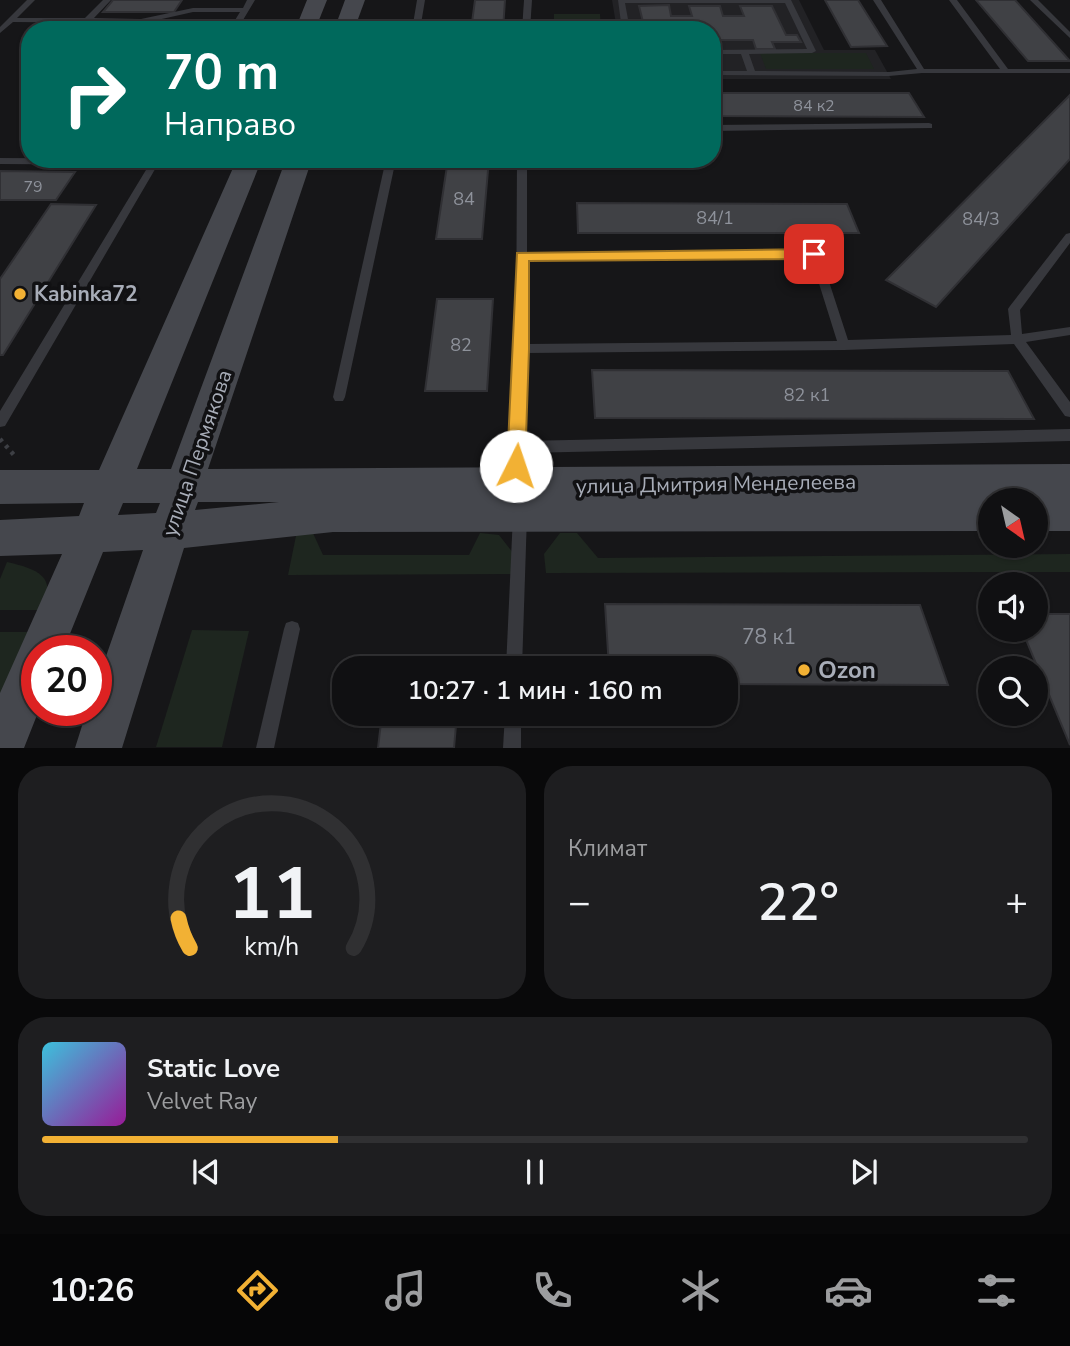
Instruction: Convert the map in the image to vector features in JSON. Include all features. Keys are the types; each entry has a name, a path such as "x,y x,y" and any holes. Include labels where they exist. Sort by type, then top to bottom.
{"street":[{"path":"309,21 317,0"},
{"path":"347,21 355,0"},
{"path":"48,635 246,168"},
{"name":"улица Пермякова","path":"98,747 184,486 296,168"},
{"name":"улица Дмитрия Менделеева","path":"0,538 169,531 333,514 517,500 1070,480"},
{"name":"улица Дмитрия Менделеева","path":"0,487 424,484 517,500 978,513"},
{"path":"1048,513 1070,513"},
{"path":"0,747 21,698"}],"lane":[{"path":"0,31 31,0"},
{"path":"88,20 107,0"},
{"path":"238,21 251,0"},
{"path":"418,21 421,0"},
{"path":"527,21 528,0"},
{"path":"877,0 922,71"},
{"path":"953,0 1005,70"},
{"path":"1034,0 1070,36"},
{"path":"624,21 621,1 788,1 812,51 721,52"},
{"path":"11,20 141,21 193,10 245,10"},
{"path":"744,51 752,73"},
{"path":"721,73 1070,71"},
{"path":"721,128 929,126"},
{"path":"0,161 21,160"},
{"path":"0,422 152,168"},
{"path":"339,397 389,168"},
{"path":"514,656 517,447 522,349 522,168"},
{"path":"1070,236 1014,309 1017,339 1070,412"},
{"path":"522,257 814,254 844,345"},
{"path":"522,349 844,345 1017,339 1070,331"},
{"path":"517,447 1070,435"},
{"path":"265,747 292,629"},
{"path":"512,747 513,726"}],"path":[{"path":"0,439 12,455 25,455"}],"shaded area":[{"path":"612,0 799,0 824,50 875,50 891,79 721,79 721,21 616,21"},
{"path":"554,14 600,14 600,21 554,21"},
{"path":"760,53 866,53 874,69 766,69"},
{"path":"297,531 312,531 323,555 469,555 480,533 499,535 514,554 514,574 288,575"},
{"path":"560,533 577,533 598,558 978,555 978,558 1048,558 1048,554 1070,554 1070,572 546,573 544,554"},
{"path":"7,562 42,576 48,589 42,610 0,610 0,579"},
{"path":"192,630 249,631 222,747 156,747"},
{"path":"0,632 29,632 28,635 21,635 21,651 0,700"}],"building":[{"path":"113,0 182,0 174,12 103,12"},
{"path":"475,0 505,0 504,21 472,21"},
{"path":"825,0 858,0 887,46 851,47"},
{"path":"976,0 1015,0 1070,61 1028,61"},
{"path":"669,5 671,16 692,16 689,6 720,6 723,16 744,16 740,6 772,6 786,35 797,35 801,42 772,42 775,49 756,49 753,40 721,40 721,21 643,21 639,6"},
{"path":"721,93 909,93 924,117 721,116"},
{"path":"1070,95 1070,159 936,307 886,280"},
{"path":"447,168 488,168 482,239 436,239"},
{"path":"0,171 75,172 56,200 0,200"},
{"path":"577,203 847,204 859,233 578,233"},
{"path":"51,204 96,205 3,355 0,355 0,279"},
{"path":"437,299 493,299 487,391 425,391"},
{"path":"592,370 1008,371 1034,419 595,418"},
{"path":"605,604 920,605 948,685 738,684 738,656 608,656"},
{"path":"1048,614 1070,614 1070,745 1048,692 1048,656 1033,656 1027,642 1048,642"},
{"path":"381,726 456,726 454,748 378,748"}],"place":[{"name":"Kabinka72","path":"20,294"},
{"name":"Ozon","path":"804,670"}],"route":[{"path":"516,466 522,349 522,257 814,254"}]}
